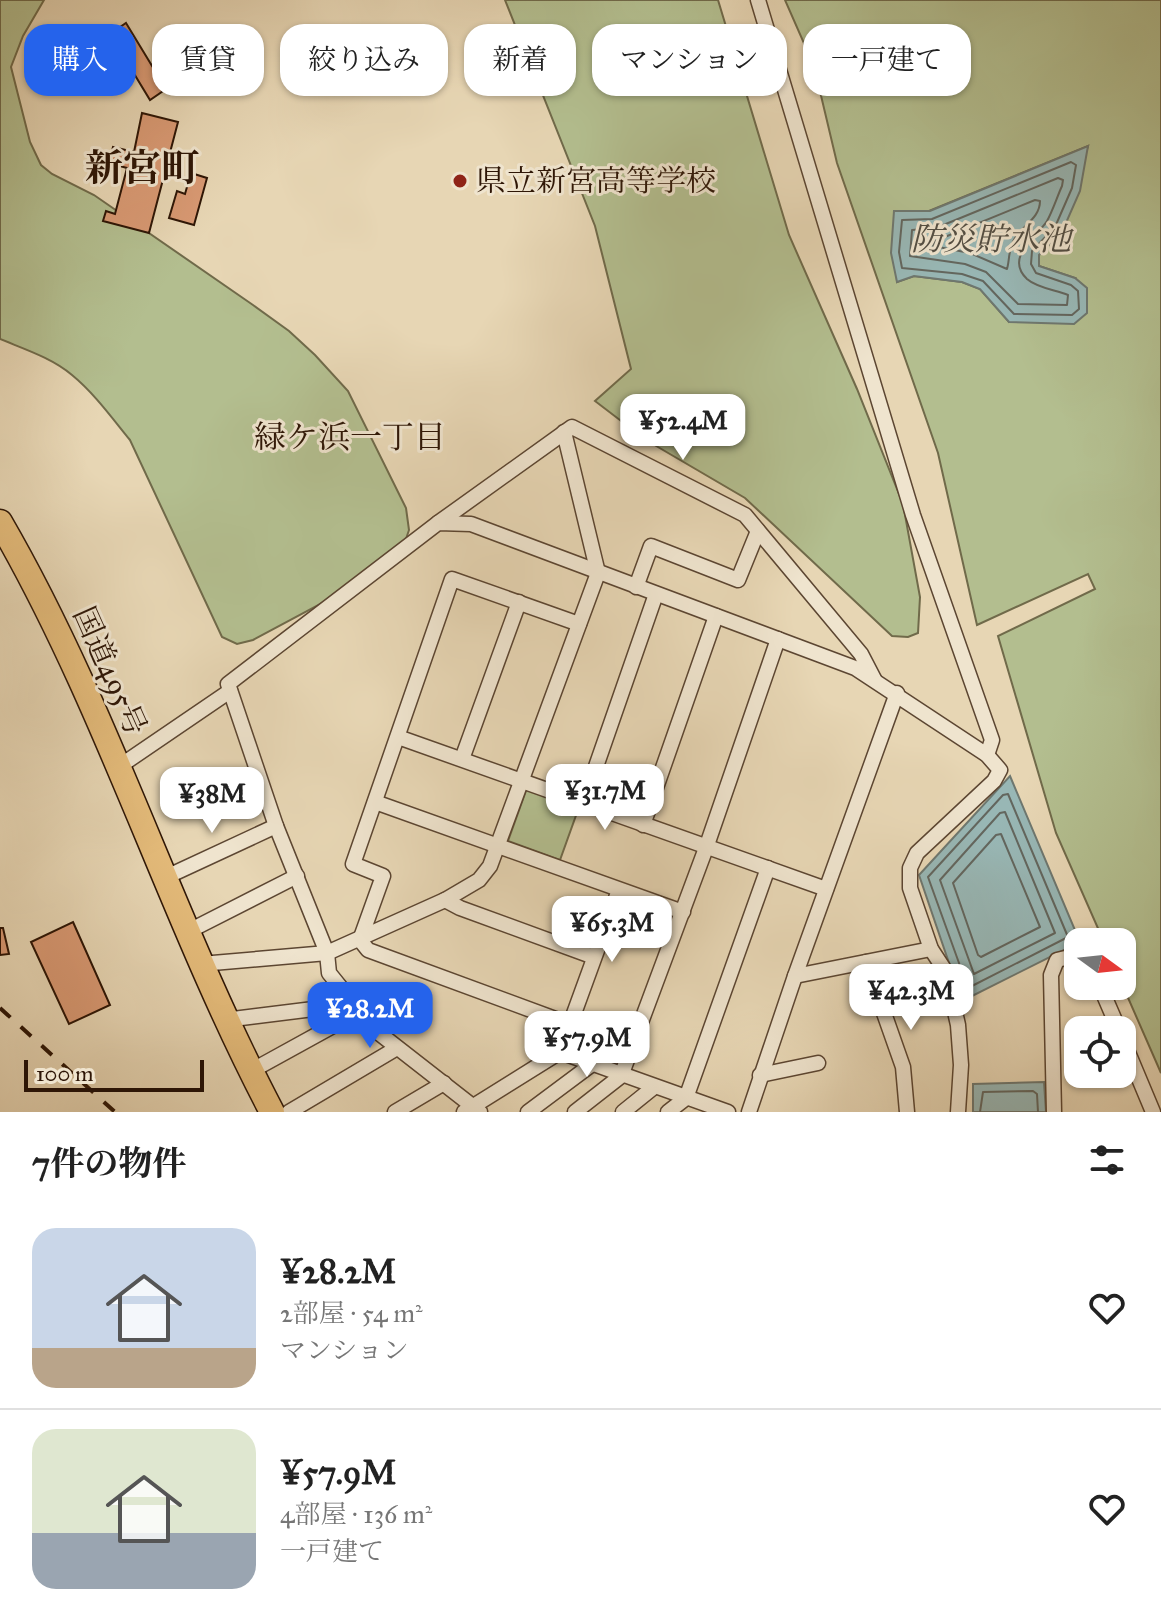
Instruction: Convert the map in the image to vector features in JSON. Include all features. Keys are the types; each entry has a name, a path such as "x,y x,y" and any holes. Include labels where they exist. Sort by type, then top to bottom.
{"highway":[{"name":"国道495号","path":"0,522 34,581 68,652 225,1020 272,1112"}],"street":[{"path":"758,0 913,515 992,740 987,755"},
{"path":"619,890 560,1052 472,1110 444,1083 375,1030 329,973 327,953 276,826 228,684 438,523 572,427 745,515 861,654 874,680"},
{"path":"201,964 327,953 445,900 479,880 490,866 500,846 598,573 564,432"},
{"path":"438,523 471,524 855,668 987,755 1000,770 994,781 917,853 910,868 910,888 931,949 946,972 958,1025 961,1065 958,1112"},
{"path":"636,587 651,546 738,580 758,531"},
{"path":"360,940 383,876 353,864 452,579 579,624"},
{"path":"583,804 656,594"},
{"path":"462,759 519,602"},
{"path":"643,825 716,616"},
{"path":"575,1112 621,1076 706,848 778,639"},
{"path":"117,768 230,691"},
{"path":"749,1112 897,693"},
{"path":"398,737 826,889"},
{"path":"375,802 683,912"},
{"path":"164,878 276,826"},
{"path":"668,1112 686,1098 768,868"},
{"path":"187,932 297,876"},
{"path":"445,900 594,957"},
{"path":"360,940 368,950 569,1024"},
{"path":"795,976 931,949"},
{"path":"1054,1112 1051,975 1057,960 1064,958"},
{"path":"866,962 903,1067 907,1112"},
{"path":"225,1020 357,1008"},
{"path":"251,1071 357,1008"},
{"path":"289,1112 397,1048"},
{"path":"560,1052 720,1111"},
{"path":"760,1075 818,1063"},
{"path":"528,1112 591,1065"},
{"path":"1136,1071 1153,1112"},
{"path":"395,1112 444,1083"},
{"path":"623,1112 654,1087"}],"green space":[{"path":"0,0 44,0 30,24 24,24 24,34 11,67 30,142 41,165 52,174 94,195 253,305 315,355 348,391 406,508 409,530 402,551 371,577 253,640 237,644 222,637 130,440 80,382 64,369 38,354 0,339"},
{"path":"505,0 718,0 725,24 592,24 592,96 747,96 789,235 857,389 903,504 920,597 918,633 908,637 892,636 745,498 646,440 595,401 631,369 595,226 543,96 576,96 576,24 515,24"},
{"path":"785,0 1161,0 1161,1073 1129,1000 1136,1000 1136,928 1098,928 1056,833 998,636 1095,589 1088,574 977,625 938,453 837,163 821,96 971,96 971,24 803,24 803,41","holes":["1088,146 1062,232 1039,255 1039,266 1075,278 1009,322 980,289 962,282 914,276 897,282 894,212 929,211"]},
{"path":"527,788 579,807 560,860 508,841"}],"water":[{"name":"防災貯水池","path":"1088,146 1080,191 1062,232 1039,255 1039,266 1075,278 1087,288 1087,313 1074,324 1009,322 980,289 962,282 914,276 897,282 891,253 894,211 930,211"},
{"path":"1010,776 1074,928 1064,928 1064,950 962,1001 919,875"},
{"path":"1044,1082 1046,1112 973,1112 973,1084"}],"building":[{"path":"136,40 152,66 152,96 156,96 150,100 136,77"},
{"path":"142,113 178,122 149,233 103,221 106,211 115,214 127,168 109,163 113,147 134,152"},
{"path":"191,173 207,178 194,225 169,218 177,191 185,194"},
{"path":"73,922 110,1005 69,1024 31,942"},
{"path":"0,928 3,928 9,954 0,955"}],"railway":[{"path":"0,1008 115,1112"}],"place":[{"name":"県立新宮高等学校","path":"460,181"}],"district":[{"name":"新宮町","path":"142,168"},
{"name":"緑ケ浜一丁目","path":"350,437"}]}
